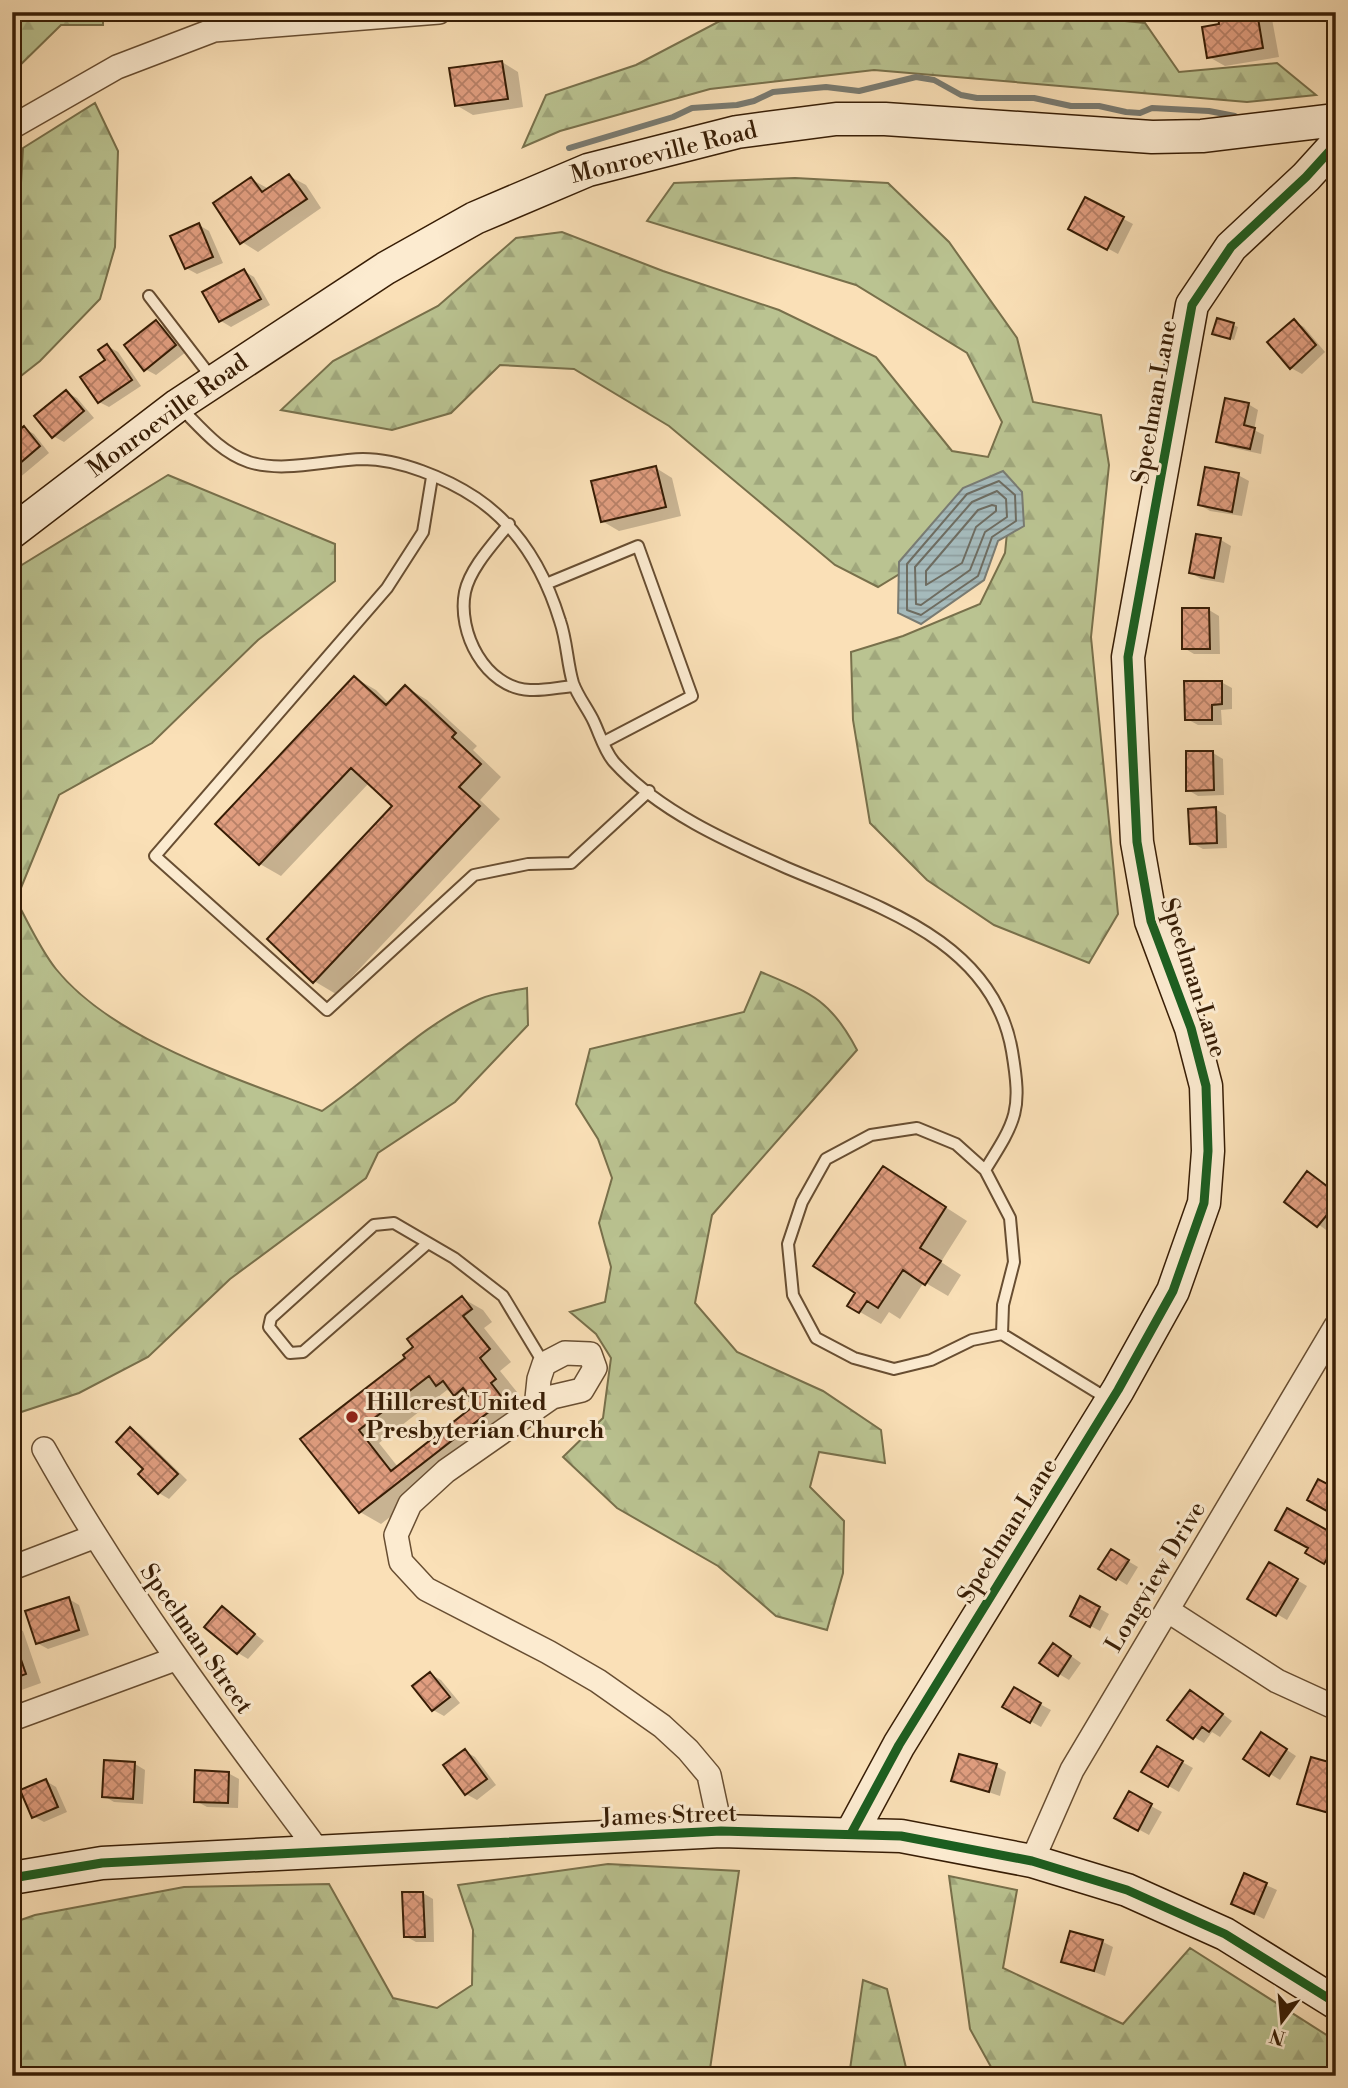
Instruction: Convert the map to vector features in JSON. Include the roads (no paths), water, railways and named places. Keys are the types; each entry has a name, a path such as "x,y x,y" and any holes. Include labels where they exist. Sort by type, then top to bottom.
{"street":[{"path":"12,127 117,66 214,30 439,12"},
{"name":"Monroeville Road","path":"12,532 178,405 386,268 509,201 600,166 737,132 801,122 885,119 1164,137 1240,132 1336,120"},
{"name":"Speelman Lane","path":"851,1834 899,1745 1111,1400 1173,1291 1204,1203 1208,1152 1206,1086 1191,1028 1151,921 1136,842 1128,657 1192,305 1231,247 1306,177 1336,144"},
{"name":"Longview Drive","path":"1032,1861 1072,1770 1336,1326"},
{"path":"536,1408 539,1379 544,1364 555,1356 579,1352 590,1354 595,1368 582,1391 552,1397 446,1471 410,1504 396,1535 401,1562 426,1589 598,1681 662,1726 688,1749 709,1775 722,1831"},
{"name":"Speelman Street","path":"44,1449 93,1537 175,1659 319,1852"},
{"path":"12,1568 93,1537"},
{"path":"1167,1610 1277,1681 1336,1708"},
{"path":"12,1719 175,1659"},
{"name":"James Street","path":"12,1878 102,1863 722,1831 901,1836 1032,1861 1127,1890 1225,1934 1336,2003"}],"lane":[{"path":"149,296 214,380"},
{"path":"178,405 222,449 251,463 282,465 381,460 449,482 477,499 509,524 541,571 561,622 574,686 613,761 691,821 786,867 895,913 949,946 990,993 1010,1039 1019,1094 1010,1131 985,1170"},
{"path":"432,477 423,532 387,588 155,856 327,1010 474,875 528,864 571,863 649,791"},
{"path":"509,524 483,558 465,590 464,618 468,640 484,663 503,680 528,690 574,686"},
{"path":"546,584 638,546 692,696 604,742"},
{"path":"1002,1334 1003,1305 1014,1262 1010,1218 985,1170 956,1144 917,1128 871,1135 826,1159 802,1202 788,1244 793,1294 816,1338 854,1358 894,1370 931,1360 972,1340 1002,1334 1111,1400"},
{"path":"428,1243 303,1352 290,1353 269,1327 271,1318 374,1225 394,1223 454,1258 503,1296 544,1364"}],"water":[{"path":"1003,471 1022,492 1024,526 998,541 984,580 921,624 898,613 899,562 963,488"}],"waterway":[{"path":"569,148 673,117 692,108 737,105 773,92 826,87 859,91 916,77 934,80 961,95 977,98 1034,98 1071,106 1099,106 1126,112 1140,113 1152,108 1209,111 1235,116"}],"place":[{"name":"Hillcrest United Presbyterian Church","path":"352,1417"}]}
